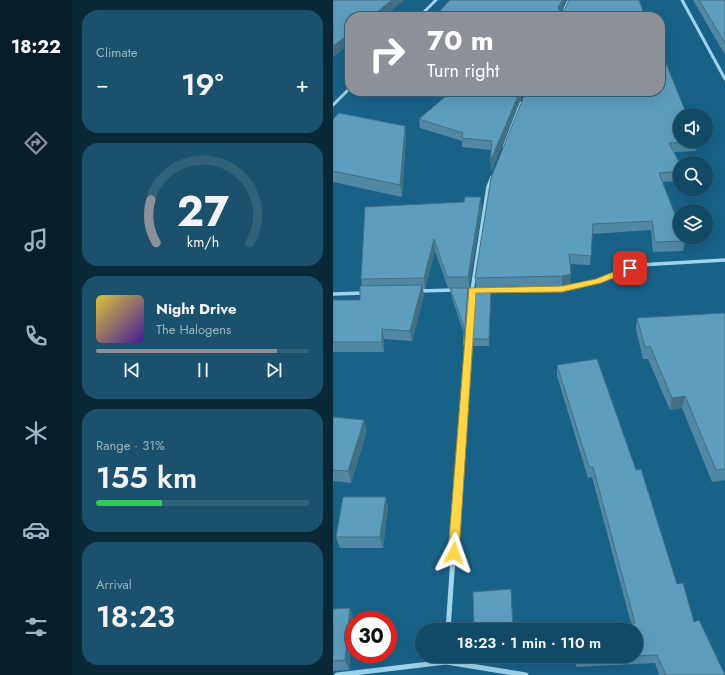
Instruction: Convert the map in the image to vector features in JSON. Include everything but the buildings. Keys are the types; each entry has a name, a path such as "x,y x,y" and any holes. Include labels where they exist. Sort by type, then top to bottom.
{"street":[{"path":"424,12 436,0"},
{"path":"563,12 568,2 573,0"},
{"path":"682,0 725,79"},
{"path":"333,105 345,93"},
{"path":"501,152 524,98"},
{"path":"448,623 472,290 488,187 494,173"},
{"path":"465,290 562,289 598,281 639,265 725,260"},
{"path":"410,292 457,290"},
{"path":"333,294 372,293"},
{"path":"337,675 419,663"},
{"path":"466,663 525,675"}],"route":[{"path":"454,553 472,290 562,289 598,281 630,268"}]}
